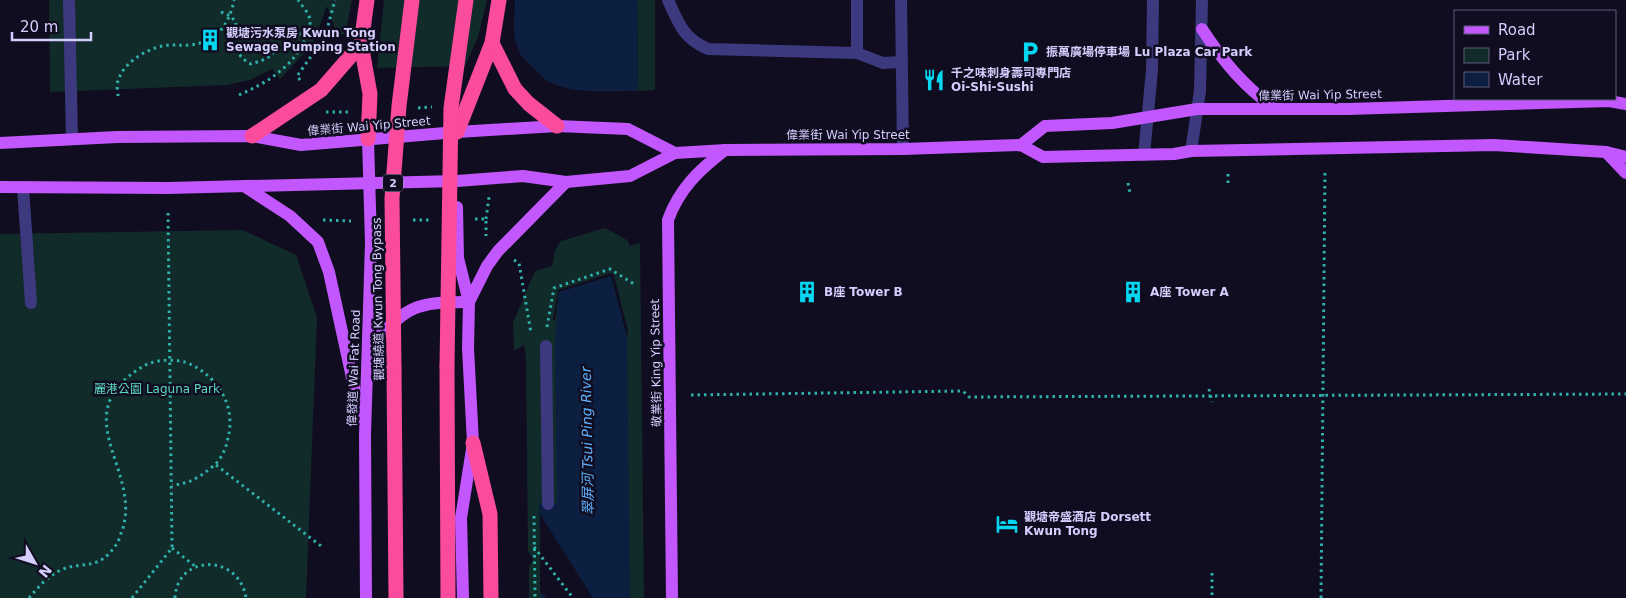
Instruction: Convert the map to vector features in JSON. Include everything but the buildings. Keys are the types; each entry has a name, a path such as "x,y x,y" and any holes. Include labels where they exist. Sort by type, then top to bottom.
{"highway":[{"path":"367,0 361,44 370,94 368,139"},
{"name":"觀塘繞道 Kwun Tong Bypass","path":"396,598 392,198 399,106 412,0"},
{"path":"448,598 447,293 451,108 466,0"},
{"path":"457,132 492,42 499,0"},
{"path":"492,42 515,89 529,104 557,126"},
{"path":"252,136 320,90 361,44"},
{"path":"473,443 490,514 491,598"}],"main road":[{"path":"1202,29 1234,74 1253,93 1276,109"},
{"name":"偉業街 Wai Yip Street","path":"0,186 115,189 369,183 523,176 566,182 630,176 675,153 726,150 903,149 1022,145 1045,126 1083,126 1148,118 1197,109 1276,109 1579,100"},
{"name":"偉業街 Wai Yip Street","path":"0,143 72,139 252,136 301,145 557,126 628,129 675,153"},
{"path":"457,132 458,258 469,302 468,348 473,443 461,518 463,598"},
{"name":"偉發道 Wai Fat Road","path":"366,598 365,435 371,243 368,139"},
{"path":"1022,145 1043,158 1144,155 1191,151 1494,145 1606,152 1626,157"},
{"name":"敬業街 King Yip Street","path":"672,598 668,220 687,183 702,167 726,150"},
{"path":"1606,152 1626,173"},
{"path":"469,302 498,251 566,182"},
{"path":"244,186 302,225 318,242 329,272 365,435"},
{"path":"368,347 398,318 423,304 469,302"}],"street":[{"path":"69,0 72,139"},
{"path":"668,0 679,25 692,42 708,49 857,53 883,62 901,62"},
{"path":"857,0 857,53"},
{"path":"901,0 903,149"},
{"path":"1144,155 1152,70 1153,0"},
{"path":"1191,151 1197,109 1202,0"},
{"path":"23,187 31,303"},
{"path":"546,346 548,504"}],"path":[{"path":"118,96 118,81 126,68 142,53 163,46 192,45 205,42 220,33 231,16 234,0"},
{"path":"239,95 276,75 287,65 301,47 310,29 310,18 298,0"},
{"path":"297,76 325,37 336,0"},
{"path":"221,12 231,16 236,22 235,47 238,55 251,64 266,59 293,37 310,29"},
{"path":"1321,598 1325,169"},
{"path":"1128,183 1130,193"},
{"path":"132,598 172,548 168,212"},
{"path":"532,336 548,326 554,288 610,269 634,284"},
{"path":"29,598 41,582 64,569 95,565 117,545 126,517 123,487 106,434 106,412 114,392 128,376 146,365 170,360 188,363 207,373 221,389 229,408 231,430 225,450 216,465 201,477 184,484 172,485"},
{"path":"1209,388 1212,402"},
{"path":"692,395 963,391 969,397 1626,394"},
{"path":"216,465 320,546"},
{"path":"534,547 573,598"},
{"path":"172,548 196,567"},
{"path":"175,598 179,582 196,567 218,565 229,569 238,576 246,598"},
{"path":"1212,573 1212,598"}],"green space":[{"path":"49,0 352,0 345,35 336,32 327,6 312,45 280,79 272,69 250,80 227,85 50,92"},
{"path":"384,0 487,0 478,37 465,66 377,68"},
{"path":"637,0 655,0 655,90 638,91"},
{"path":"605,228 627,240 630,246 640,243 644,598 529,598 529,567 533,559 528,551 526,357 524,345 514,351 513,323 535,271 552,266 555,250 561,241"},
{"name":"麗港公園 Laguna Park","path":"243,230 296,255 317,317 306,598 0,598 0,234"}],"water":[{"path":"515,0 637,0 638,91 584,91 550,83 535,74 524,61 516,43 514,27"},
{"name":"翠屏河 Tsui Ping River","path":"611,276 627,337 630,598 541,598 539,504 557,503 555,344 559,292"}],"pier":[{"path":"515,41 521,56 548,82 568,90 582,92 638,91 638,94 582,94 567,92 547,85 519,58"},
{"path":"611,273 614,275 628,331 627,337 611,276 559,292 555,321 553,320 558,290"},
{"path":"540,514 593,598 547,598 540,591"}],"place":[{"name":"觀塘污水泵房 Kwun Tong Sewage Pumping Station","path":"210,40"},
{"name":"振萬廣場停車場 Lu Plaza Car Park","path":"1030,52"},
{"name":"千之味刺身壽司專門店 Oi-Shi-Sushi","path":"934,80"},
{"name":"B座 Tower B","path":"807,292"},
{"name":"A座 Tower A","path":"1133,292"},
{"name":"觀塘帝盛酒店 Dorsett Kwun Tong","path":"1007,524"}]}
